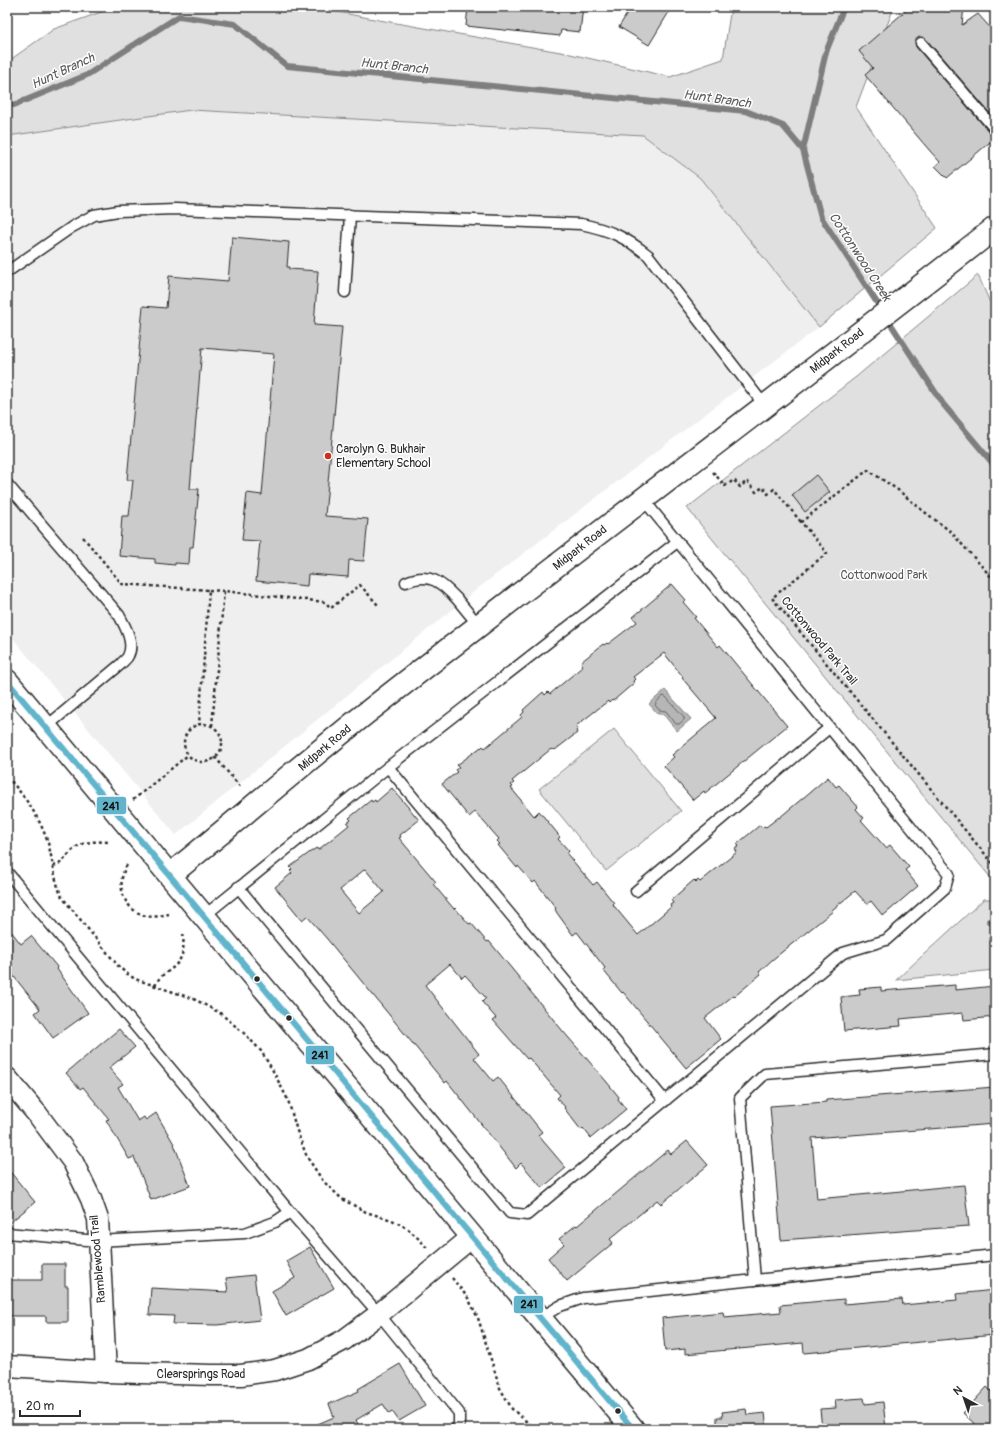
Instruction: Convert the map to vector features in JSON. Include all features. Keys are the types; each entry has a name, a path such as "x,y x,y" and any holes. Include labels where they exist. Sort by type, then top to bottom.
{"street":[{"name":"Midpark Road","path":"170,875 362,717 995,228"},
{"path":"7,681 633,1429"},
{"name":"Ramblewood Trail","path":"7,1078 38,1114 73,1162 91,1199 98,1219 106,1372"},
{"name":"Clearsprings Road","path":"7,1366 106,1372 226,1375 242,1375 275,1370 308,1359 344,1340 379,1314 472,1237"}],"lane":[{"path":"920,43 995,129"},
{"path":"7,272 72,227 94,216 118,211 174,209 581,224 599,228 618,235 648,255 765,406"},
{"path":"346,292 350,215"},
{"path":"7,484 119,615 126,628 130,644 128,656 121,664 46,727"},
{"path":"238,888 510,1214 527,1215 843,953 886,940 945,888 949,874 677,542 644,499"},
{"path":"204,916 388,767 677,542"},
{"path":"406,582 416,578 428,578 437,581 446,587 479,626"},
{"path":"636,891 829,728"},
{"path":"388,767 665,1101"},
{"path":"7,872 290,1212 379,1314 459,1413 458,1425 456,1429"},
{"path":"755,1280 740,1098 765,1074 995,1054"},
{"path":"7,1233 98,1241 245,1233 275,1222 290,1212"},
{"path":"540,1318 560,1306 583,1298 995,1255"}],"path":[{"path":"712,471 725,486 734,480 740,487 747,481 756,492 762,487 768,494 774,489 801,522 868,470 898,490 922,510 950,530 995,581"},
{"name":"Cottonwood Park Trail","path":"801,522 827,553 772,598 995,866"},
{"path":"83,536 122,584 224,591 325,602 331,608 360,584 378,605"},
{"path":"199,724 209,590"},
{"path":"212,726 224,591"},
{"path":"206,723 212,726 221,735 221,750 215,758 209,761 203,762 192,759 188,755 185,748 184,740 186,733 192,727 199,724 206,723"},
{"path":"133,800 188,755"},
{"path":"215,758 243,790"},
{"path":"7,777 18,789 38,818 48,842 58,887 62,897 126,974 135,979 194,999 220,1013 261,1051 288,1100 297,1131 307,1157 323,1181 342,1199 366,1212 392,1220 407,1228 420,1240 441,1264 468,1298 478,1318 500,1388 512,1409 535,1429"},
{"path":"53,866 59,865 70,852 85,843 95,841 108,842"},
{"path":"127,865 123,872 121,883 124,897 129,905 137,912 147,916 168,914"},
{"path":"155,986 158,979 177,964 182,956 184,947 183,931"}],"shaded area":[{"name":"Carolyn G. Bukhair Elementary School","path":"191,110 643,135 700,178 819,327 481,586 176,835 7,631 7,136"}],"green space":[{"path":"115,7 312,7 566,53 670,77 723,59 731,7 894,7 856,107 937,228 819,327 700,178 643,135 191,110 7,136 7,62 54,29"},
{"name":"Cottonwood Park","path":"978,275 995,314 995,883 687,508 856,377"},
{"path":"614,729 681,811 606,871 539,789"},
{"path":"984,899 995,899 995,970 896,980"}],"water":[{"path":"665,690 691,719 677,731 663,714 658,714 649,704"}],"building":[{"path":"468,7 583,7 580,32 561,30 560,36 466,26"},
{"path":"631,7 672,7 649,45 619,27"},
{"path":"910,7 964,7 962,25 978,14 994,32 992,44 995,49 995,119 926,39 919,37 915,41 916,47 990,133 995,135 995,138 947,178 935,166 940,162 865,75 873,68 859,51"},
{"path":"232,237 289,242 287,267 289,267 289,269 318,271 314,325 342,327 325,516 368,519 364,561 349,560 348,577 308,574 307,586 256,581 260,541 242,540 247,493 262,495 274,354 202,348 190,489 199,489 193,547 190,547 189,564 175,563 175,565 155,563 155,559 119,556 122,516 129,516 133,480 127,480 143,306 166,308 169,276 228,281"},
{"path":"816,475 830,492 805,512 792,495"},
{"path":"672,584 686,600 683,602 696,617 694,618 718,647 720,645 787,726 705,793 704,791 693,800 664,766 674,757 672,755 716,718 682,678 683,677 664,653 633,677 635,679 633,681 634,683 613,701 612,700 609,703 608,701 576,726 578,729 576,731 577,733 555,750 551,749 512,781 514,783 511,785 513,787 511,788 534,816 539,811 560,837 558,839 569,851 567,854 593,885 597,882 614,903 614,906 638,935 671,907 670,905 673,903 671,900 694,880 696,882 698,880 700,882 737,852 735,849 739,846 737,844 760,825 762,828 764,826 766,827 779,818 828,777 836,787 839,785 858,807 856,809 864,818 861,820 886,848 890,845 909,867 905,870 918,886 883,916 871,901 867,904 855,891 832,910 833,911 772,960 759,972 761,974 735,996 734,995 705,1018 721,1039 686,1068 603,970 605,968 577,932 573,935 557,913 556,908 535,881 533,883 518,866 517,868 498,845 500,844 497,841 499,839 475,812 469,817 442,784 457,772 455,770 459,767 457,765 481,747 483,746 485,748 522,717 521,715 524,712 523,710 543,692 545,695 548,692 550,694 582,667 581,662 603,644 608,644 637,622 633,617"},
{"path":"392,788 419,820 400,835 401,837 399,838 436,882 433,884 454,909 455,908 469,924 471,923 487,942 489,941 606,1081 619,1097 618,1099 626,1109 591,1138 583,1128 581,1130 564,1108 565,1107 557,1098 560,1095 529,1058 527,1059 493,1020 496,1018 482,1002 486,998 465,975 462,978 450,964 425,985 479,1054 474,1058 493,1081 498,1077 542,1132 538,1135 566,1168 542,1188 521,1163 516,1168 447,1081 445,1083 327,939 307,916 302,920 275,887 292,873 290,871 292,869 290,867 313,850 317,848 318,850 349,825 347,823 351,820 349,818 371,800 372,802 375,800 376,802","holes":["365,869 384,892 359,913 340,890"]},
{"path":"7,926 21,944 31,936 58,968 57,969 88,1013 53,1038 35,1013 40,1009 7,968"},
{"path":"955,985 955,990 995,986 995,1017 964,1020 963,1013 900,1019 901,1026 844,1031 841,997 860,995 859,989 881,987 881,991"},
{"path":"119,1029 135,1047 109,1068 123,1084 118,1087 138,1121 144,1117 146,1120 156,1113 174,1144 190,1186 151,1200 134,1157 129,1159 106,1120 109,1119 83,1087 80,1089 66,1073"},
{"path":"995,1087 995,1124 812,1138 817,1199 964,1185 969,1226 781,1240 770,1106 826,1102 826,1100"},
{"path":"687,1141 708,1165 661,1204 657,1200 610,1239 613,1243 567,1281 548,1258 564,1244 559,1239 576,1225 577,1226 668,1150 671,1154"},
{"path":"7,1168 35,1202 7,1225"},
{"path":"310,1247 334,1288 286,1316 272,1291 295,1278 286,1261"},
{"path":"42,1264 65,1264 65,1286 68,1286 68,1322 46,1322 46,1316 7,1316 7,1280 42,1280"},
{"path":"254,1275 260,1320 217,1325 173,1324 174,1316 149,1315 151,1288 228,1292 226,1278"},
{"path":"995,1290 995,1335 804,1353 803,1343 685,1354 685,1349 665,1351 662,1318 723,1312 724,1317 781,1312 780,1305 844,1299 844,1304 902,1299 903,1305 957,1300 956,1294"},
{"path":"400,1364 425,1406 399,1421 392,1411 389,1413 383,1404 356,1420 360,1429 306,1429 334,1417 329,1404 359,1391 358,1389"},
{"path":"987,1387 995,1395 995,1429 980,1429 963,1413"},
{"path":"864,1398 865,1404 883,1402 886,1429 822,1429 820,1409 836,1408 835,1400"},
{"path":"746,1409 747,1415 765,1413 767,1429 717,1429 717,1417 723,1417 722,1412"}],"waterway":[{"name":"Cottonwood Creek","path":"844,7 826,52 803,150 821,217 943,404 995,466"},
{"name":"Hunt Branch","path":"7,104 14,105 87,75 179,16 235,24 287,66 746,111 783,126 803,150"},
{"path":"989,921 995,922"}],"transit line":[{"name":"241","path":"7,681 633,1429"}],"place":[{"name":"Carolyn G. Bukhair Elementary School","path":"328,456"}]}
